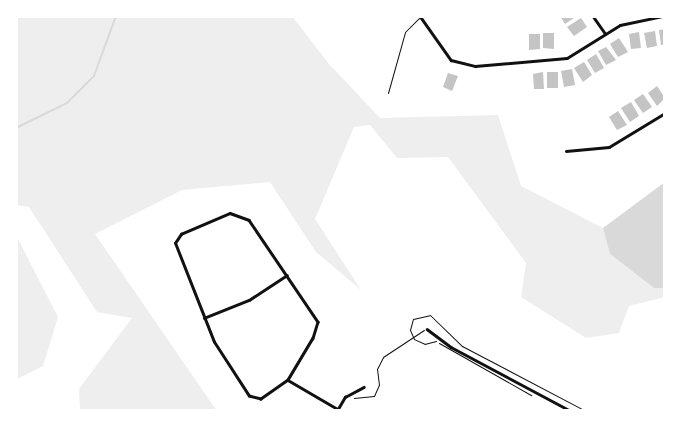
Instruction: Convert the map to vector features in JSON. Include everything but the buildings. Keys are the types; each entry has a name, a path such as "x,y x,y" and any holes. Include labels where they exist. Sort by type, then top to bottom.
{"street":[{"path":"421,16 445,54 467,66 558,60 627,22 663,16"},
{"path":"593,16 605,33"},
{"path":"566,151 610,148 665,113"},
{"path":"242,214 288,275 313,310 318,327 288,380 266,398 249,396 204,318 175,243 181,234 223,215 242,214"},
{"path":"204,318 249,300 288,275"},
{"path":"427,329 451,347 572,411"},
{"path":"288,380 339,410 345,397 364,387"}],"lane":[{"path":"388,93 405,32 421,16"}],"path":[{"path":"665,227 665,242"},
{"path":"411,336 413,319 430,315 462,346 586,411"},
{"path":"345,397 363,400 374,396 381,360 411,336 427,329"},
{"path":"411,336 420,343 436,341 450,353 536,397"}],"shaded area":[{"path":"16,16 292,16 329,64 380,118 498,115 521,186 603,228 610,254 654,288 665,288 665,297 629,306 619,333 586,338 521,297 526,263 448,157 397,158 370,125 354,127 315,219 361,290 316,252 270,182 182,190 95,234 217,411 80,411 79,389 132,318 97,312 29,207 16,205"},
{"path":"665,182 665,288 654,288 610,254 603,228"},
{"path":"16,235 58,317 43,366 17,379"}],"waterway":[{"path":"16,128 67,103 94,76 116,16"}]}
